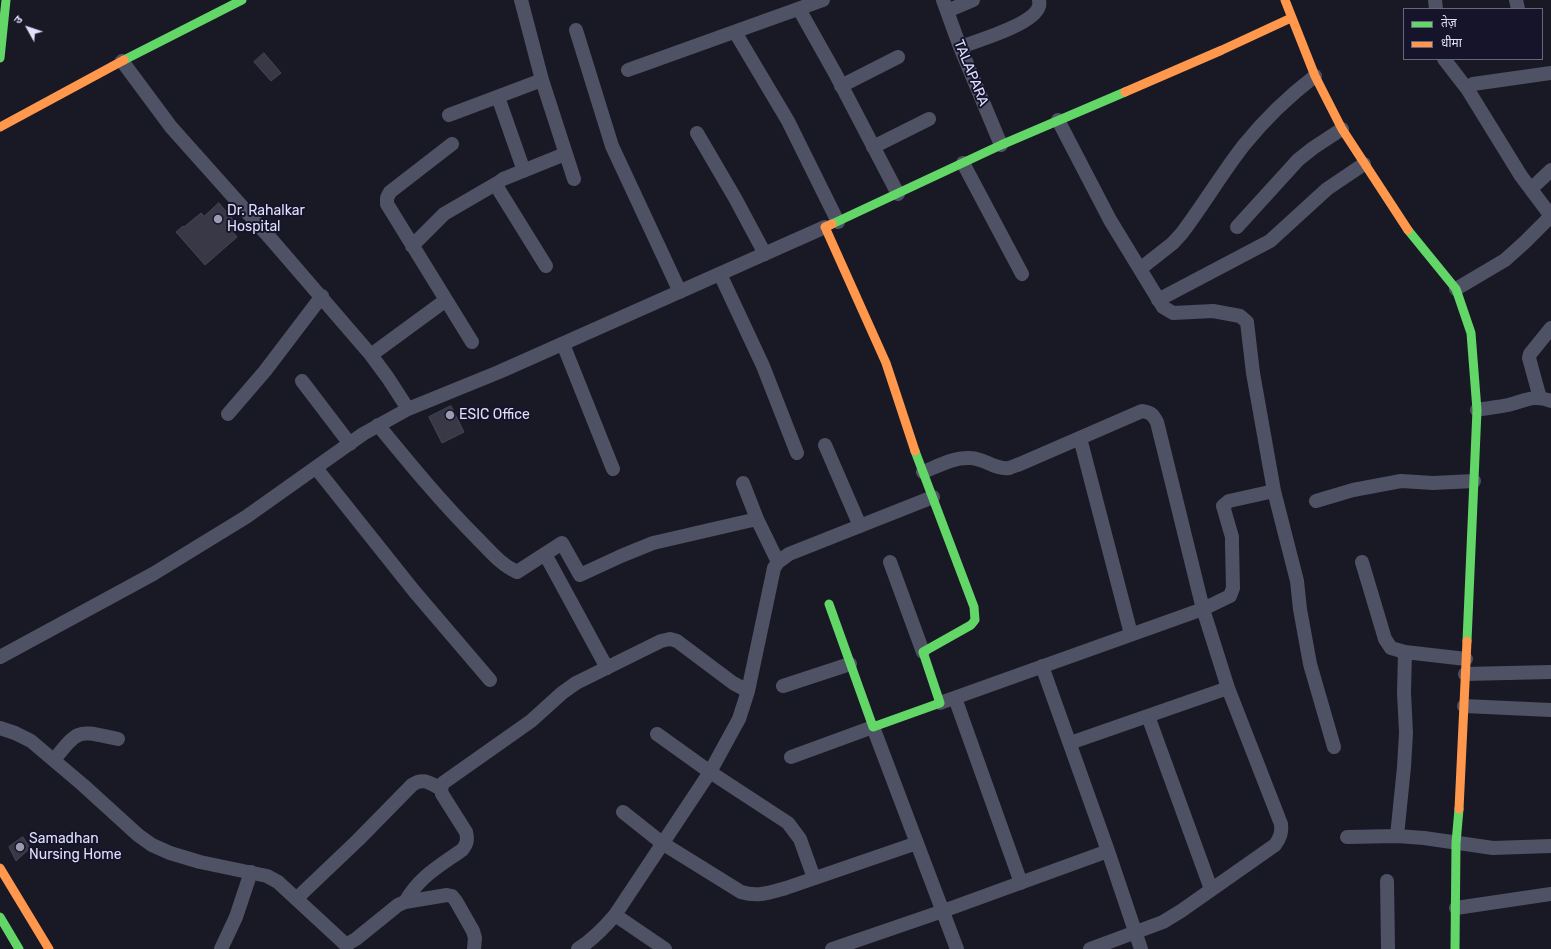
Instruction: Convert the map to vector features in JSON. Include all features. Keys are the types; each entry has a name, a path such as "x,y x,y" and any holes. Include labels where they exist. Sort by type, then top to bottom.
{"street":[{"path":"0,58 6,0"},
{"path":"0,127 122,61 242,0"},
{"path":"521,0 542,80 574,179"},
{"path":"628,70 823,0"},
{"path":"945,6 973,0"},
{"path":"960,47 1011,29 1026,21 1035,14 1039,6 1039,0"},
{"path":"1285,0 1315,76 1342,129 1404,225 1456,289 1471,333 1477,410 1464,706 1456,843 1455,949"},
{"name":"TALAPARA","path":"945,6 960,47 1001,145"},
{"path":"799,9 842,86 898,194"},
{"path":"0,657 154,574 246,517 378,425 408,409 563,344 838,222 1001,145 1222,50 1291,18"},
{"path":"576,30 612,146 680,292"},
{"path":"735,32 788,121 838,222"},
{"path":"842,86 898,57"},
{"path":"1445,60 1468,90 1517,169 1551,216 1505,260 1456,289"},
{"path":"122,61 171,127 322,296 371,355 408,409"},
{"path":"1468,90 1473,84 1551,73"},
{"path":"1140,269 1173,243 1182,233 1244,145 1264,122 1294,92 1315,76"},
{"path":"449,115 542,80"},
{"path":"498,97 524,171"},
{"path":"873,147 929,119"},
{"path":"1058,120 1121,241 1163,307 1173,313 1212,311 1240,316 1247,322 1253,373 1274,491 1297,581 1301,616 1310,664 1334,746"},
{"path":"1237,227 1298,160 1342,129"},
{"path":"696,133 735,198 765,254"},
{"path":"452,144 390,192 387,198 387,204 472,342"},
{"path":"412,246 444,214 499,182 565,154"},
{"path":"962,163 1022,274"},
{"path":"1158,300 1270,241 1327,189 1364,164"},
{"path":"1531,189 1551,170"},
{"path":"499,182 497,187 546,266"},
{"path":"825,227 886,363 923,472 976,614 975,620 971,626 923,652"},
{"path":"720,274 762,366 797,453"},
{"path":"228,414 265,371 322,296"},
{"path":"371,355 446,300"},
{"path":"1477,410 1509,404 1529,398 1545,399 1529,358 1530,354 1551,328"},
{"path":"563,344 613,469"},
{"path":"302,381 350,444"},
{"path":"923,472 962,458 972,457 997,467 1008,468 1142,411 1153,415 1157,422 1202,609 1228,688 1281,824 1282,832 1280,839 1275,845 1163,922 1090,949"},
{"path":"378,425 459,520 498,560 517,572 562,543 580,574 653,543 757,519"},
{"path":"1080,438 1131,634"},
{"path":"825,445 860,526"},
{"path":"316,468 414,591 490,680"},
{"path":"1316,501 1353,490 1401,481 1433,483 1474,481"},
{"path":"743,483 757,519 778,562"},
{"path":"792,757 1202,609 1230,596 1233,588 1232,537 1223,506 1229,501 1274,491"},
{"path":"578,949 603,929 615,915 710,772 739,719 748,691 774,568 778,562 789,554 933,497"},
{"path":"545,554 606,668"},
{"path":"890,562 940,703"},
{"path":"1362,562 1385,639 1391,648 1405,652 1466,659"},
{"path":"829,604 957,949"},
{"path":"405,902 423,878 462,850 468,838 466,832 442,794 441,789 443,784 531,721 562,693 576,683 661,641 670,639 677,641 733,683 748,691"},
{"path":"1397,836 1406,733 1405,652"},
{"path":"783,686 850,664"},
{"path":"1042,666 1108,851 1141,949"},
{"path":"1465,674 1551,672"},
{"path":"1070,743 1228,688"},
{"path":"955,698 1021,883"},
{"path":"1464,706 1551,710"},
{"path":"1148,716 1211,890"},
{"path":"0,728 31,741 138,835 152,845 170,853 200,862 267,876 278,882 344,943 349,943 398,905 405,902 440,895 452,896 473,931 475,938 474,949"},
{"path":"54,760 73,737 79,734 87,733 118,739"},
{"path":"657,734 710,772 788,823 800,839 814,878"},
{"path":"296,899 358,840 412,784 422,780 427,781 441,789"},
{"path":"623,812 662,843 741,892 753,895 765,894 917,843"},
{"path":"1347,837 1397,836 1493,848 1551,846"},
{"path":"832,949 865,944 943,911 1108,851"},
{"path":"0,868 50,949"},
{"path":"221,949 236,917 251,872"},
{"path":"1387,881 1388,949"},
{"path":"1456,908 1551,894"},
{"path":"615,915 665,949"},
{"path":"0,917 19,949"}],"building":[{"path":"264,53 281,73 271,81 254,62"},
{"path":"219,203 239,227 233,232 237,237 205,265 176,232 201,213 204,216"},
{"path":"451,406 464,432 442,443 429,417"},
{"path":"23,837 30,848 16,861 9,847"}],"traffic: fast":[{"path":"0,58 6,0"},
{"path":"124,60 242,0"},
{"path":"832,224 1001,145 1125,92"},
{"path":"1408,230 1456,289 1471,333 1477,410 1467,641"},
{"path":"829,604 873,727 940,703 923,652 971,625 975,620 974,607 915,451"},
{"path":"1455,949 1456,843 1459,809"},
{"path":"0,917 19,949"}],"traffic: slow":[{"path":"1285,0 1315,76 1342,129 1408,230"},
{"path":"1125,92 1291,18"},
{"path":"0,127 124,60"},
{"path":"832,224 825,227 886,363 915,451"},
{"path":"1459,809 1467,641"},
{"path":"0,868 49,949"}],"place":[{"name":"Dr. Rahalkar Hospital","path":"218,219"},
{"name":"ESIC Office","path":"450,415"},
{"name":"Samadhan Nursing Home","path":"20,847"}]}
